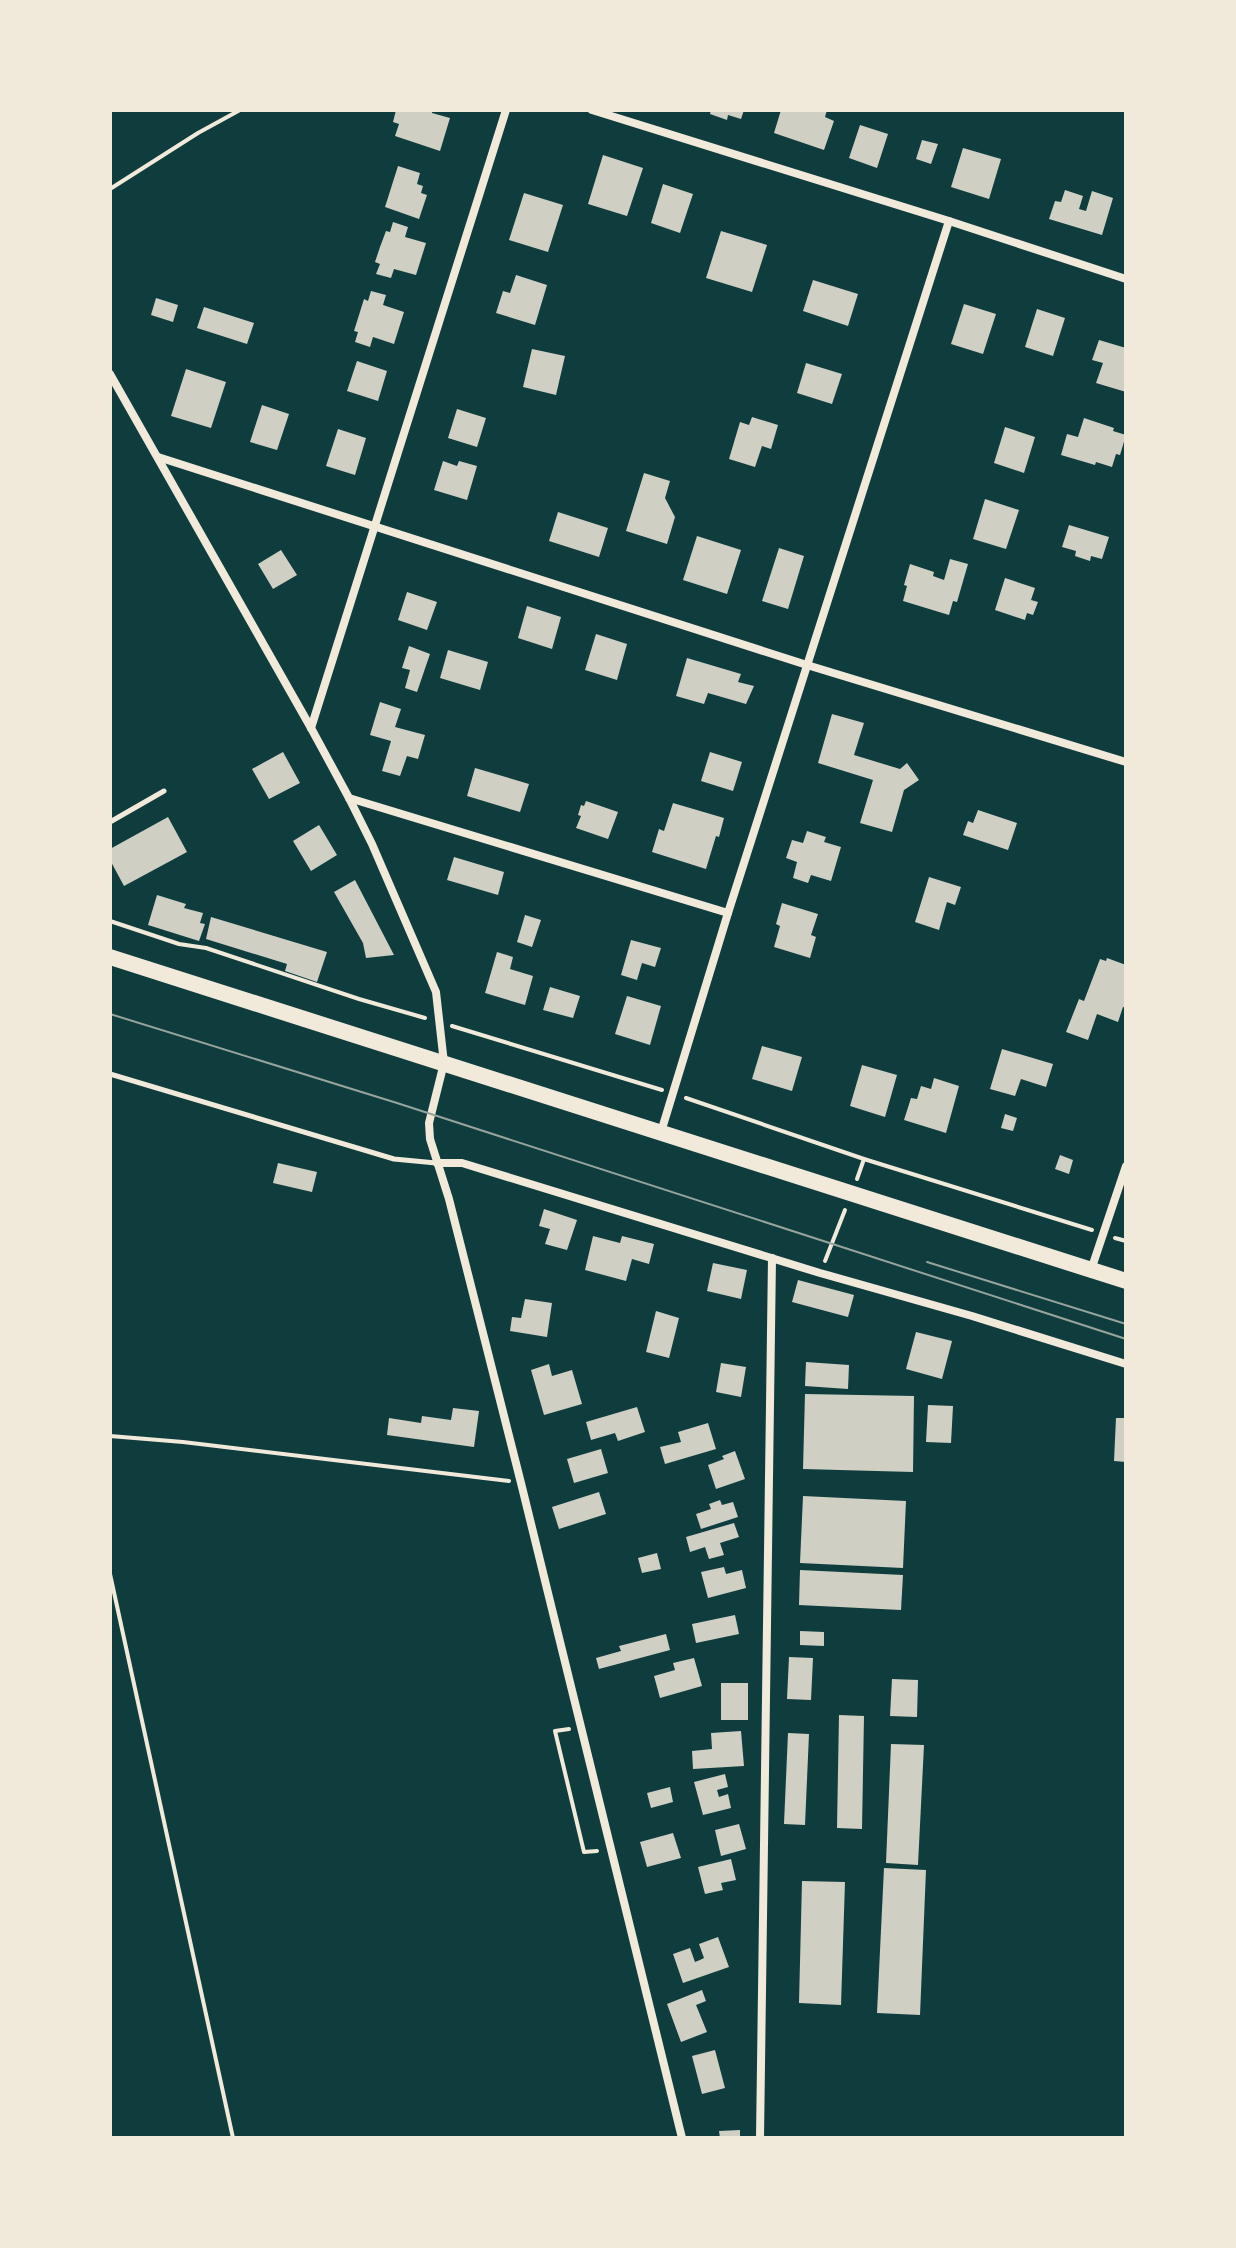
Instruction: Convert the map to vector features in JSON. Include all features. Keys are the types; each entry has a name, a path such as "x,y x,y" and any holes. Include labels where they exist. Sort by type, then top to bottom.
{"main road":[{"path":"110,957 1126,1281"}],"street":[{"path":"311,728 506,110"},
{"path":"592,110 1126,279"},
{"path":"661,1132 949,221"},
{"path":"110,374 349,798 436,992 444,1063 429,1123 430,1139 449,1199 521,1483 682,2138"},
{"path":"157,457 807,665 1126,762"},
{"path":"349,798 728,913"},
{"path":"437,1163 462,1163 1126,1364"},
{"path":"1091,1270 1126,1166"},
{"path":"760,2138 772,1258"}],"lane":[{"path":"110,822 164,791"},
{"path":"110,1074 394,1159 437,1163"}],"path":[{"path":"110,189 240,110"},
{"path":"110,921 673,1093 864,1159 1126,1241"},
{"path":"820,1273 864,1159"},
{"path":"110,1436 521,1483"},
{"path":"110,1574 233,2138"},
{"path":"581,1726 555,1731 584,1852 611,1850"}],"building":[{"path":"396,110 432,110 432,113 450,118 440,151 395,136 399,124 393,122"},
{"path":"711,110 744,110 741,119 728,115 727,120 710,114"},
{"path":"781,110 827,110 825,117 834,121 824,150 774,133"},
{"path":"860,125 888,134 877,168 849,158"},
{"path":"922,140 938,144 931,164 916,159"},
{"path":"963,148 1001,159 989,199 951,187"},
{"path":"603,155 643,168 627,216 588,204"},
{"path":"398,166 420,173 417,184 423,186 421,193 427,195 419,219 385,207"},
{"path":"663,184 693,194 680,233 651,223"},
{"path":"1065,190 1083,196 1079,209 1086,211 1092,191 1113,198 1102,235 1049,219 1055,201 1061,202"},
{"path":"524,193 563,205 548,252 509,240"},
{"path":"393,222 408,227 405,237 426,243 416,275 394,269 391,278 376,274 380,264 375,262 386,231 390,232"},
{"path":"721,231 767,245 752,292 706,278"},
{"path":"516,275 547,285 535,325 496,313 503,291 510,293"},
{"path":"813,280 858,294 848,326 803,311"},
{"path":"371,291 386,295 383,305 404,312 394,344 373,337 370,347 355,342 358,332 354,331 364,299 368,301"},
{"path":"156,298 178,305 173,322 151,315"},
{"path":"964,304 996,314 983,354 951,344"},
{"path":"204,307 254,323 247,344 197,328"},
{"path":"1037,309 1065,318 1053,356 1025,347"},
{"path":"1099,340 1126,348 1126,392 1096,383 1103,363 1092,360"},
{"path":"532,349 565,356 556,395 523,387"},
{"path":"357,361 387,371 378,401 347,391"},
{"path":"806,363 842,374 832,404 797,393"},
{"path":"186,369 226,382 211,428 171,416"},
{"path":"262,405 289,414 277,450 250,442"},
{"path":"457,409 486,418 477,447 448,438"},
{"path":"752,417 778,425 771,449 762,446 755,467 729,459 740,422 749,425"},
{"path":"1084,418 1126,435 1120,455 1116,454 1112,467 1061,455 1067,434 1078,437"},
{"path":"1005,427 1035,437 1024,473 994,463"},
{"path":"338,429 366,438 355,475 326,466"},
{"path":"443,461 457,466 459,461 477,466 467,500 434,490"},
{"path":"644,473 670,481 665,498 675,517 667,544 626,531"},
{"path":"985,499 1019,510 1006,549 973,539"},
{"path":"558,512 608,528 599,557 549,541"},
{"path":"1069,525 1109,537 1102,559 1091,556 1090,561 1075,556 1076,551 1062,547"},
{"path":"697,536 741,550 727,594 683,580"},
{"path":"779,548 804,556 788,609 762,601"},
{"path":"281,550 297,575 273,589 258,564"},
{"path":"950,559 968,564 957,602 953,601 949,615 903,601 910,564 934,572 933,576 944,580"},
{"path":"1005,578 1035,588 1031,600 1038,602 1033,615 1027,613 1025,620 995,610"},
{"path":"407,592 437,602 427,630 398,620"},
{"path":"527,606 561,617 552,649 518,638"},
{"path":"596,634 627,644 617,680 585,670"},
{"path":"409,646 430,654 417,692 405,688 410,670 402,668"},
{"path":"448,650 488,662 480,690 440,678"},
{"path":"687,658 741,674 738,682 754,686 746,704 708,693 704,704 676,696"},
{"path":"380,702 401,709 395,727 425,735 418,759 407,756 400,776 382,771 391,741 370,735"},
{"path":"832,714 864,723 854,755 900,769 907,763 919,780 904,790 892,832 860,823 873,780 818,763"},
{"path":"283,752 300,783 269,799 252,769"},
{"path":"710,752 742,762 733,791 701,781"},
{"path":"475,768 529,784 520,812 467,796"},
{"path":"586,801 618,812 608,839 576,828 581,805 584,806"},
{"path":"673,803 724,818 706,869 652,852 659,829 664,831"},
{"path":"978,810 1017,823 1008,850 963,835 968,821 973,823"},
{"path":"168,817 187,852 124,886 110,860 110,849"},
{"path":"319,825 337,855 311,871 293,841"},
{"path":"807,831 826,837 824,842 841,847 831,881 811,875 808,883 793,878 797,862 786,858 792,840 803,843"},
{"path":"454,857 504,872 498,895 447,880"},
{"path":"929,877 961,887 955,905 947,902 939,930 915,922"},
{"path":"355,880 394,955 366,958 363,943 334,892"},
{"path":"157,895 203,913 200,923 205,924 199,941 148,925"},
{"path":"782,903 818,914 811,935 816,937 810,958 774,947"},
{"path":"525,915 541,920 532,947 517,942"},
{"path":"211,917 327,952 317,982 285,971 287,964 206,939"},
{"path":"631,940 661,948 655,967 642,963 637,980 621,975"},
{"path":"497,952 513,957 510,969 533,976 525,1005 485,993"},
{"path":"1107,958 1126,965 1126,1008 1123,1007 1118,1022 1097,1014 1088,1040 1066,1032 1079,999 1084,1001 1100,959 1106,961"},
{"path":"550,987 580,996 573,1018 543,1010"},
{"path":"627,996 661,1006 650,1045 615,1034"},
{"path":"762,1046 802,1057 792,1091 752,1079"},
{"path":"1002,1049 1053,1064 1046,1087 1021,1079 1015,1096 990,1089"},
{"path":"862,1065 897,1075 885,1117 850,1106"},
{"path":"934,1078 959,1086 946,1133 904,1120 911,1098 917,1099 921,1086 931,1089"},
{"path":"1005,1114 1017,1118 1013,1131 1001,1128"},
{"path":"1060,1155 1073,1160 1069,1174 1055,1169"},
{"path":"278,1163 317,1172 312,1192 273,1183"},
{"path":"544,1209 577,1220 567,1250 545,1244 550,1229 539,1226"},
{"path":"593,1236 620,1243 622,1236 654,1244 649,1264 632,1259 626,1281 585,1270"},
{"path":"713,1263 747,1270 741,1299 707,1291"},
{"path":"798,1280 854,1295 848,1317 792,1302"},
{"path":"525,1299 552,1303 547,1337 510,1331 512,1317 521,1318"},
{"path":"656,1311 679,1318 669,1358 646,1352"},
{"path":"916,1332 952,1341 942,1379 906,1369"},
{"path":"806,1362 849,1365 848,1389 805,1386"},
{"path":"721,1363 746,1367 741,1397 716,1392"},
{"path":"549,1364 552,1376 572,1370 582,1404 544,1415 531,1370"},
{"path":"805,1394 914,1396 913,1472 803,1469"},
{"path":"928,1405 953,1406 951,1443 926,1442"},
{"path":"637,1407 645,1432 618,1441 615,1433 591,1440 586,1422"},
{"path":"453,1408 479,1411 474,1447 387,1435 389,1418 421,1423 422,1416 451,1420"},
{"path":"1116,1418 1126,1418 1126,1462 1114,1461"},
{"path":"708,1423 716,1449 665,1464 660,1447 681,1442 678,1432"},
{"path":"601,1449 608,1473 574,1483 567,1459"},
{"path":"735,1451 745,1479 716,1489 708,1465"},
{"path":"599,1492 606,1514 559,1529 552,1507"},
{"path":"803,1496 906,1501 903,1568 800,1563"},
{"path":"720,1500 722,1505 733,1502 738,1517 701,1529 696,1514 711,1509 709,1504"},
{"path":"734,1523 739,1537 720,1543 724,1555 709,1559 705,1547 690,1552 686,1537"},
{"path":"657,1553 661,1569 642,1573 638,1558"},
{"path":"724,1567 726,1574 742,1570 746,1588 708,1598 701,1572"},
{"path":"800,1570 903,1575 901,1610 799,1605"},
{"path":"735,1615 739,1634 696,1643 692,1624"},
{"path":"800,1631 824,1632 824,1646 800,1645"},
{"path":"666,1634 670,1650 599,1669 596,1658 621,1651 619,1646"},
{"path":"789,1657 813,1658 811,1700 787,1699"},
{"path":"694,1658 702,1686 660,1698 654,1676 675,1670 673,1663"},
{"path":"892,1679 918,1680 917,1717 890,1716"},
{"path":"721,1683 748,1683 748,1720 721,1720"},
{"path":"839,1715 864,1716 862,1829 837,1828"},
{"path":"741,1731 744,1766 693,1769 692,1751 712,1749 711,1733"},
{"path":"788,1733 809,1734 805,1825 784,1824"},
{"path":"891,1744 924,1745 918,1865 886,1863"},
{"path":"725,1774 728,1787 717,1790 719,1797 728,1794 731,1808 703,1815 694,1782"},
{"path":"670,1787 673,1802 651,1808 647,1793"},
{"path":"739,1824 746,1849 721,1856 715,1830"},
{"path":"673,1833 681,1858 647,1867 640,1842"},
{"path":"731,1859 736,1880 721,1883 723,1890 705,1894 698,1867"},
{"path":"884,1868 926,1870 920,2015 877,2013"},
{"path":"802,1881 845,1882 841,2005 799,2003"},
{"path":"718,1937 729,1967 683,1983 673,1954 690,1948 695,1962 704,1958 699,1944"},
{"path":"702,1990 706,2001 696,2005 707,2032 681,2042 667,2004"},
{"path":"715,2050 725,2088 702,2094 692,2056"},
{"path":"740,2130 740,2138 720,2138 719,2131"}],"tram line":[{"path":"110,1014 397,1103 1126,1339"},
{"path":"927,1262 1126,1324"}]}
